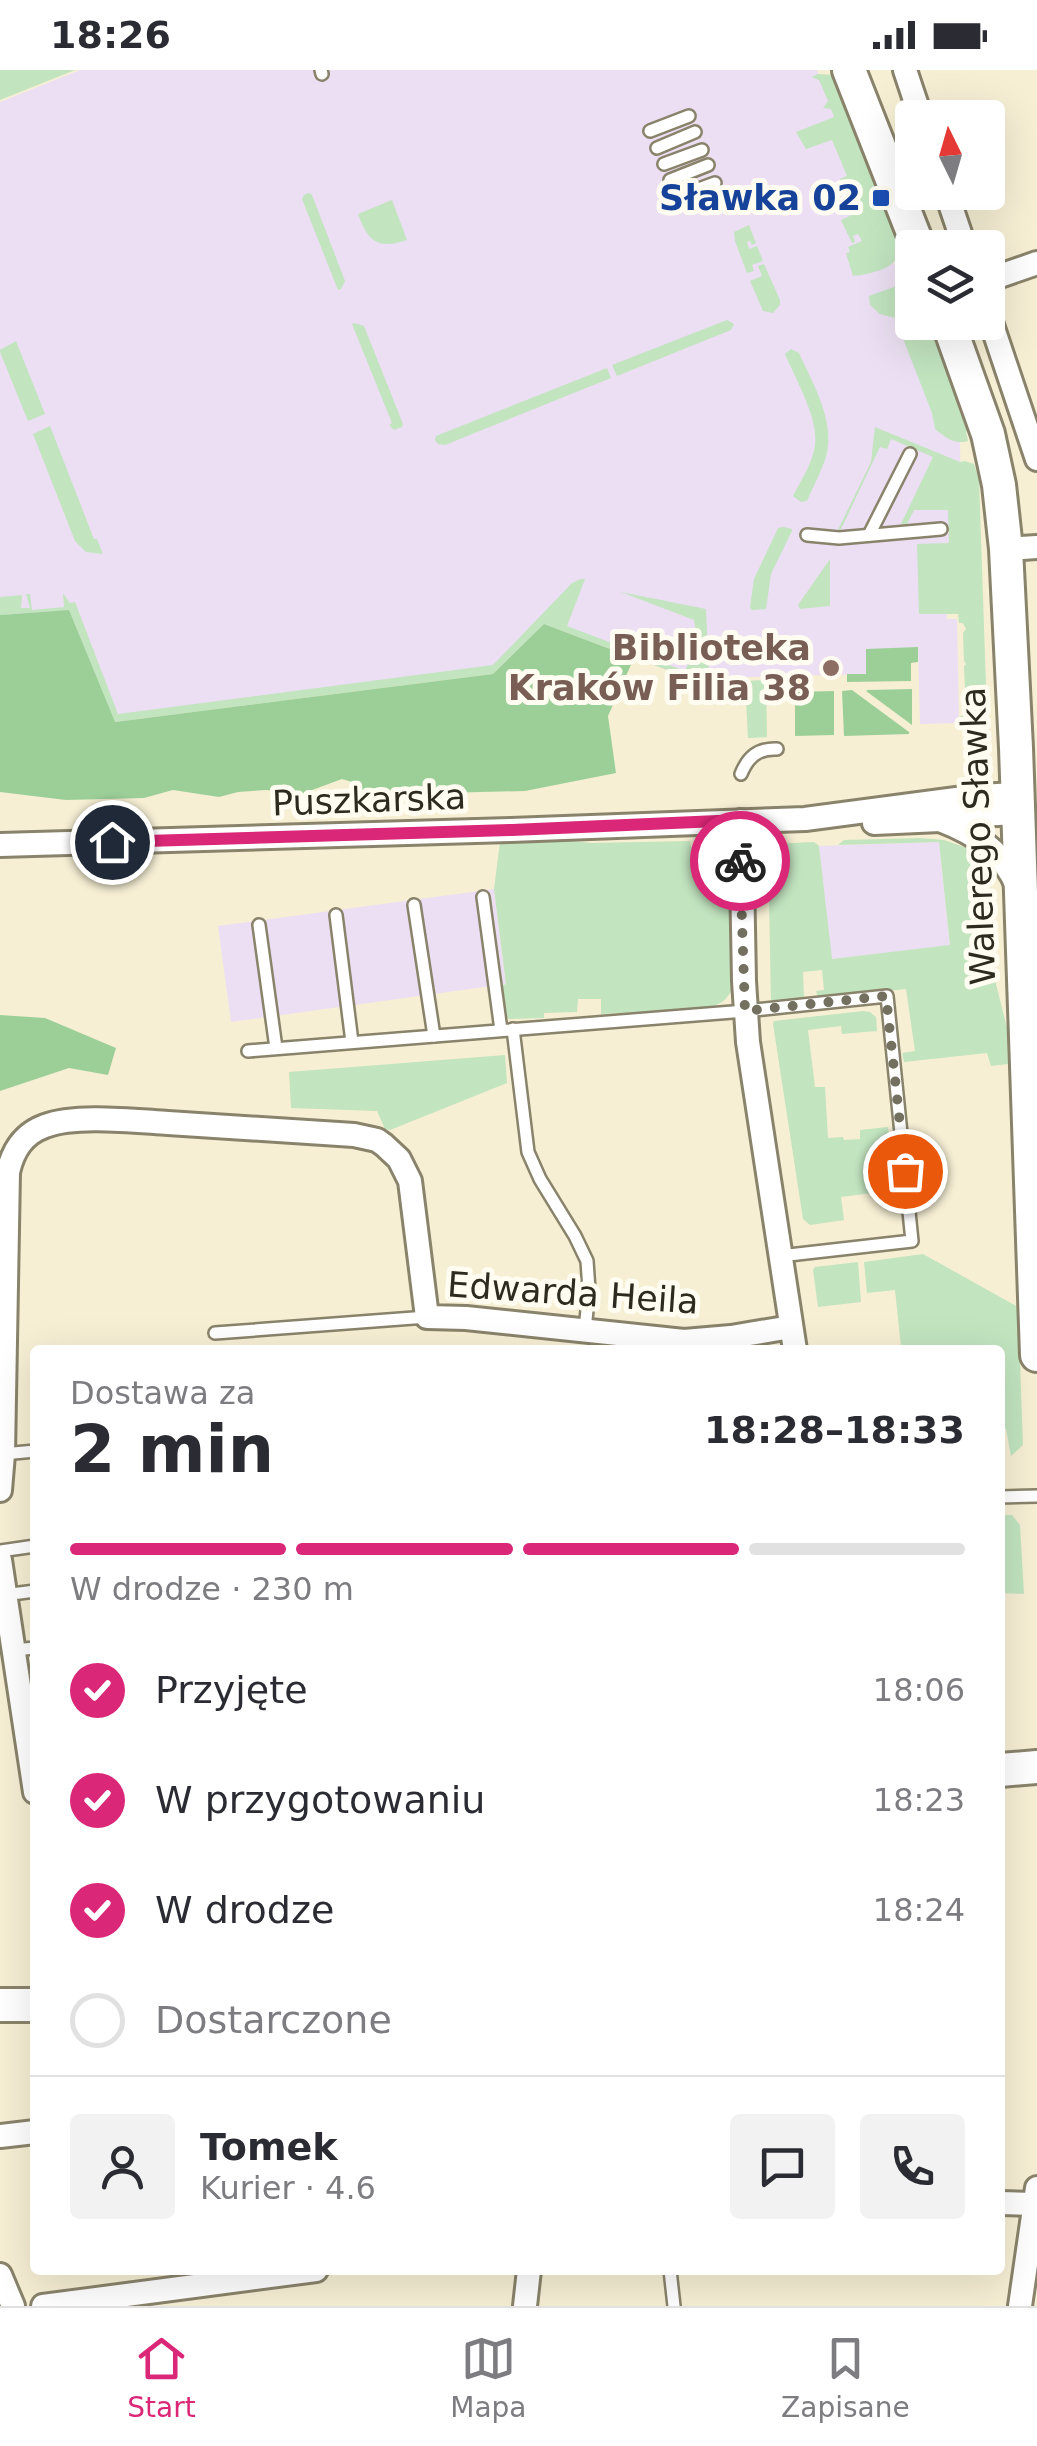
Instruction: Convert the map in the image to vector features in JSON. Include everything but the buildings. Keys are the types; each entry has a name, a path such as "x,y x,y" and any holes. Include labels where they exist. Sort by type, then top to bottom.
{"street":[{"path":"850,70 911,230"},
{"path":"905,70 915,100"},
{"path":"1005,274 1037,263"},
{"name":"Walerego Sławka","path":"954,340 988,434 999,486 1021,548 1016,804 1031,1028 1037,1355"},
{"path":"997,340 1037,459"},
{"path":"805,819 979,796 1016,804"},
{"path":"805,819 853,823 940,820 1016,804"},
{"name":"Puszkarska","path":"0,845 805,819"},
{"name":"Edwarda Heila","path":"2,1380 6,1185 12,1158 34,1130 70,1121 136,1121 377,1140 398,1159 410,1181 427,1317 684,1340 793,1338 745,1011 741,820"},
{"path":"940,820 966,831 1001,858 1020,894"},
{"path":"0,1490 2,1380"},
{"path":"0,1560 4,1595 24,1649 30,1727"},
{"path":"1005,1770 1037,1767"},
{"path":"0,2005 30,2005"},
{"path":"0,2136 30,2133"},
{"path":"1005,2203 1036,2196 1020,2306"},
{"path":"0,2275 13,2306"},
{"path":"42,2306 278,2275"},
{"path":"525,2306 528,2275"}],"lane":[{"path":"650,131 689,116"},
{"path":"657,148 695,132"},
{"path":"664,164 702,150"},
{"path":"670,180 708,165"},
{"path":"677,198 715,183"},
{"path":"869,536 910,454"},
{"path":"807,535 839,538 941,529"},
{"path":"741,774 756,753 777,749"},
{"path":"483,897 528,1152 587,1262 590,1290 585,1330"},
{"path":"414,906 434,1036"},
{"path":"336,915 352,1042"},
{"path":"258,925 276,1048"},
{"path":"248,1051 886,996 912,1241 780,1256"},
{"path":"214,1333 427,1317"},
{"path":"3,1454 30,1451"},
{"path":"1005,1497 1037,1496"},
{"path":"0,1551 30,1547"},
{"path":"4,1595 30,1592"},
{"path":"671,2275 674,2306"}],"shaded area":[{"path":"80,70 817,70 895,266 895,340 920,340 960,436 961,548 944,550 947,619 957,619 959,723 920,724 918,647 866,674 718,678 710,686 544,624 502,668 114,722 46,613 0,615 0,102"},
{"path":"939,842 950,946 831,959 819,846"},
{"path":"494,889 506,984 231,1022 218,926"}],"green space":[{"path":"0,70 75,70 0,100"},
{"path":"834,75 895,234 895,260 875,272 853,276 846,253 850,252 848,247 862,241 858,234 853,236 852,243 841,220 854,214 840,179 847,176 832,140 806,149 796,132 834,117 831,109 823,108 828,101 819,80 811,77"},
{"path":"309,193 345,281 338,290 302,199"},
{"path":"392,200 407,240 388,244 375,241 358,214"},
{"path":"749,225 756,243 747,242 749,249 757,246 763,261 752,265 754,271 747,273 734,232"},
{"path":"764,264 780,300 773,313 763,311 750,281 762,276 758,266"},
{"path":"895,287 895,318 880,314 870,305 869,296"},
{"path":"727,320 734,324 731,330 617,376 612,365"},
{"path":"354,323 364,326 402,427 394,430 389,425 392,423"},
{"path":"904,340 936,340 968,428 968,441 954,441 935,429"},
{"path":"16,341 45,414 28,421 0,352"},
{"path":"791,349 799,353 811,377 828,430 824,463 807,501 801,502 793,496 812,458 815,435 810,411 785,354"},
{"path":"607,368 611,378 445,445 435,440 436,436"},
{"path":"50,426 103,554 86,552 75,541 33,434"},
{"path":"875,427 960,462 974,464 979,479 987,715 979,723 960,723 966,712 963,623 959,623 958,614 919,614 917,544 949,543 948,510 914,510 907,524 901,524 933,457 891,439 887,449 880,447 838,530 871,462"},
{"path":"778,528 792,531 771,574 766,609 752,610 754,579"},
{"path":"830,559 830,606 800,609 798,605"},
{"path":"585,579 567,626 685,671 698,642 694,620 621,592 706,609 709,676 718,678 710,686 544,624 493,674 114,722 69,610 0,615 0,597 22,595 21,608 30,608 26,594 30,594 32,610 64,607 63,593 70,603 75,602 118,714 493,665 572,583"},
{"path":"69,610 115,722 493,674 544,624 634,658 608,716 616,773 525,791 363,795 355,783 342,779 304,793 266,790 219,797 173,790 144,798 66,800 0,792 0,615"},
{"path":"918,647 918,662 911,663 911,681 847,682 847,674 866,674 866,649"},
{"path":"766,680 767,737 748,738 745,681"},
{"path":"912,689 912,725 866,691 868,690"},
{"path":"852,690 909,734 844,736 842,691"},
{"path":"834,691 834,735 795,736 795,692"},
{"path":"844,840 944,840 967,848 981,867 987,888 994,976 1007,1028 1008,1064 991,1066 987,1053 904,1062 902,1053 915,1051 906,989 818,998 816,991 824,990 822,970 803,972 804,999 771,1003 768,846 814,842 819,846 832,959 950,945 939,842 838,845"},
{"path":"690,841 691,847 708,847 722,853 730,865 733,988 727,997 701,1009 601,1014 601,999 578,999 577,1012 544,1013 544,1018 506,1017 500,986 506,984 494,889 500,842"},
{"path":"863,1011 876,1017 877,1031 842,1034 841,1026 808,1030 815,1087 825,1087 828,1138 860,1139 860,1130 888,1127 895,1190 841,1197 844,1220 810,1225 803,1219 773,1024"},
{"path":"0,1015 45,1018 116,1048 108,1075 69,1068 0,1091"},
{"path":"505,1055 507,1083 390,1130 385,1129 377,1111 291,1108 289,1072"},
{"path":"923,1254 1018,1307 1023,1445 1011,1456 1005,1429 1005,1345 901,1345 895,1290 867,1293 864,1262"},
{"path":"858,1262 861,1302 818,1307 815,1267"},
{"path":"1005,1515 1012,1515 1020,1525 1024,1594 1005,1593"}],"way so far":[{"path":"740,861 745,1011 886,996 905,1171"}],"place":[{"name":"Sławka 02","path":"881,198"},
{"name":"Biblioteka Kraków Filia 38","path":"831,668"}],"route":[{"path":"112,842 741,820 740,861"}]}
